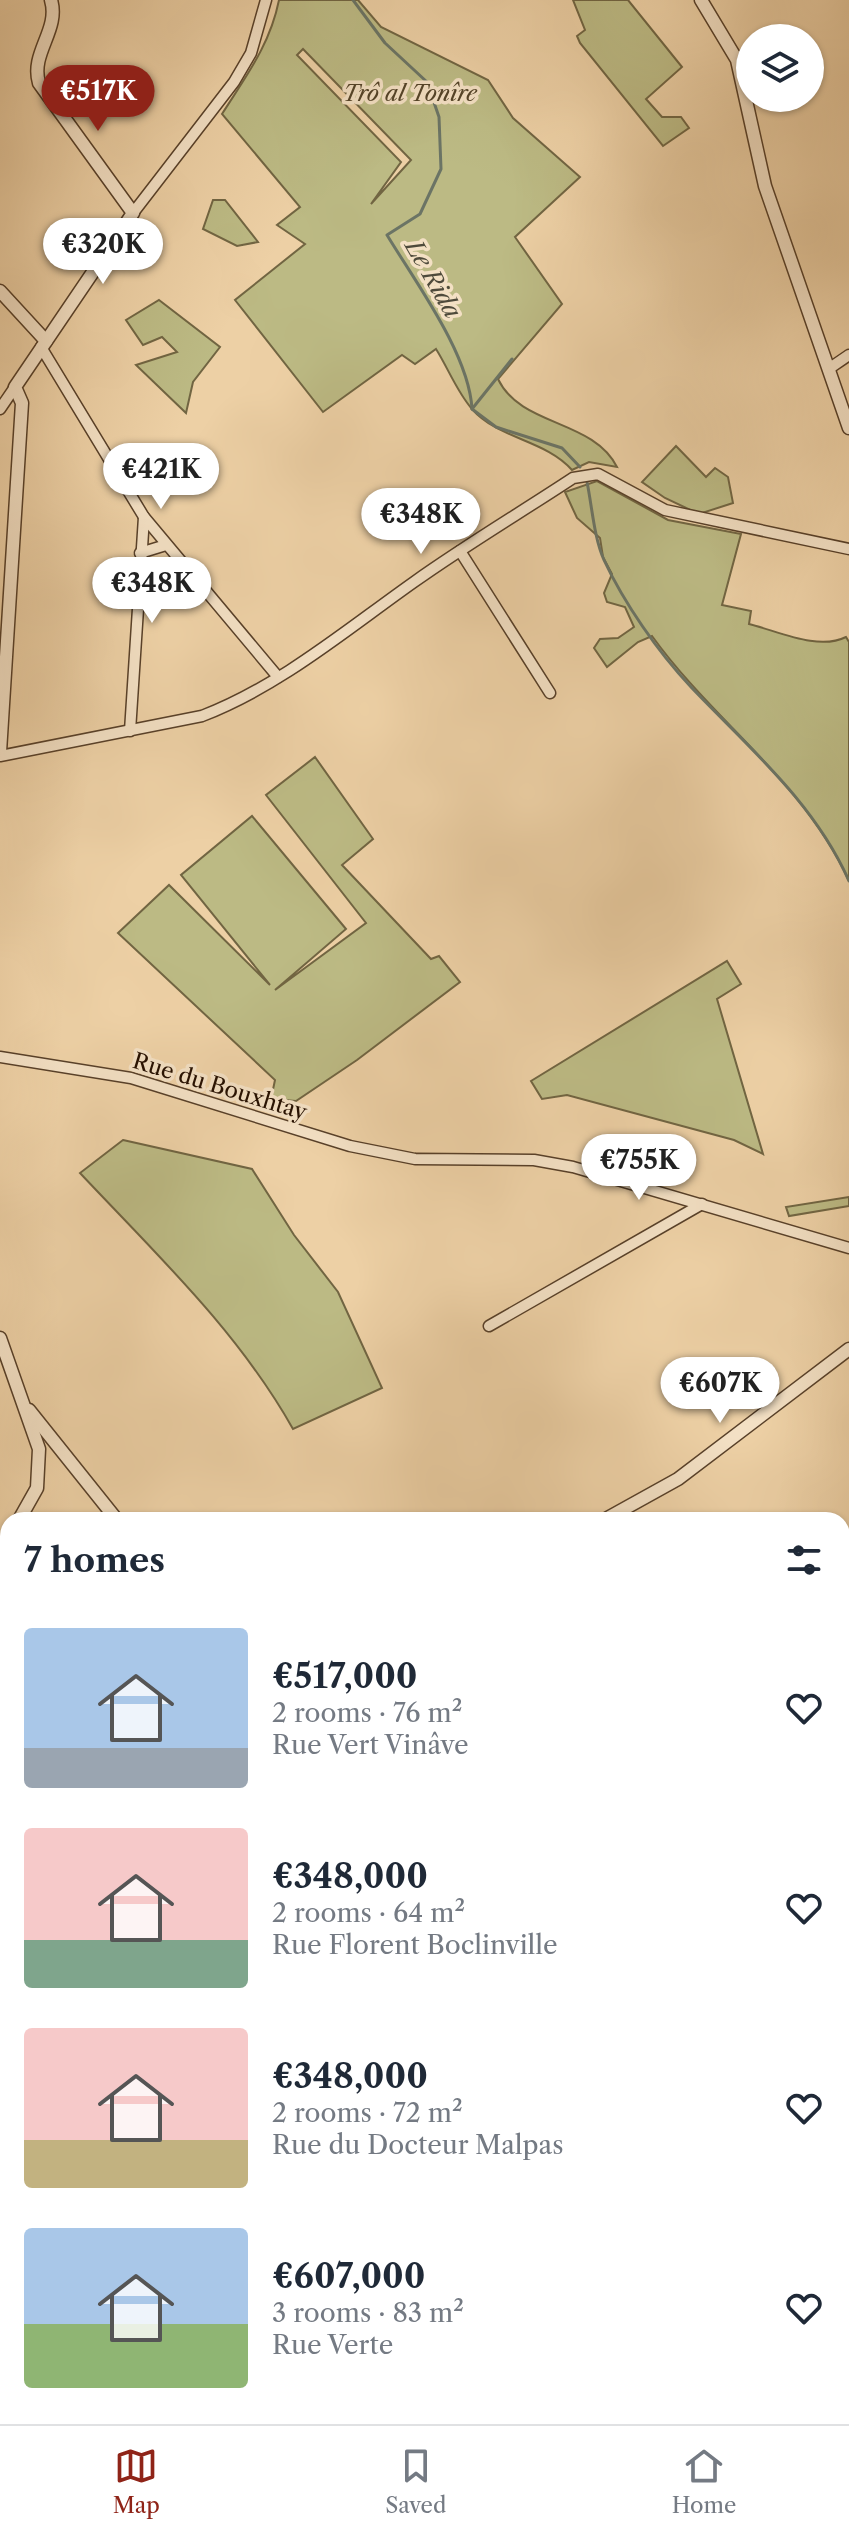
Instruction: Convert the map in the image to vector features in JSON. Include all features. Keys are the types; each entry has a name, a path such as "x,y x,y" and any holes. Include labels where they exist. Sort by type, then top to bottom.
{"street":[{"path":"51,0 54,17 36,62 39,83 133,213"},
{"path":"0,409 133,213 234,82 251,53 266,0"},
{"path":"701,0 737,60 756,153 849,428"},
{"path":"0,291 43,344 144,517 278,677"},
{"path":"830,368 849,355"},
{"path":"15,387 22,403 0,754 202,716 234,704 573,478 598,474 665,510 793,540 849,549"},
{"path":"130,731 144,517"},
{"path":"140,553 166,545"},
{"path":"460,551 550,693"},
{"name":"Rue du Bouxhtay","path":"0,1057 131,1078 350,1146 428,1160 534,1160 602,1174 849,1248"},
{"path":"489,1326 702,1204"},
{"path":"0,1338 39,1449 37,1488 24,1512"},
{"path":"618,1512 678,1479 849,1349"},
{"path":"25,1405 111,1512"},
{"path":"39,1449 58,1444"}],"green space":[{"name":"Trô al Tonîre","path":"279,0 358,0 381,27 488,80 513,118 580,177 515,237 562,304 498,379 509,395 523,406 592,440 606,451 617,467 589,462 572,470 549,452 495,427 472,409 436,349 415,364 402,355 323,412 235,300 305,244 277,225 300,207 222,114 256,60","holes":["303,49 411,160 371,204 401,162 297,55"]},
{"path":"573,0 628,0 682,67 646,99 662,117 681,117 689,128 663,146 580,43 577,36 585,30"},
{"path":"213,200 225,200 258,242 237,246 203,229"},
{"path":"159,300 220,347 193,382 186,413 136,365 177,352 162,337 143,345 126,320"},
{"path":"676,446 706,477 715,468 728,477 733,503 699,514 665,498 642,482"},
{"path":"597,481 668,520 741,534 722,605 751,611 749,624 811,641 835,641 846,637 849,642 849,881 808,813 676,667 652,636 638,642 607,667 594,648 600,639 618,638 634,627 625,607 607,602 604,593 612,574 603,557 600,538 577,518 565,492"},
{"path":"315,757 373,839 342,865 431,959 439,956 460,982 357,1060 296,1101 271,1099 275,1080 118,933 169,885 270,985 181,875 252,816 346,929 275,990 366,923 266,795"},
{"path":"727,961 741,984 717,999 763,1154 734,1140 567,1095 542,1099 531,1081"},
{"path":"123,1140 252,1169 294,1235 338,1292 382,1388 293,1429 271,1393 221,1326 80,1173"},
{"path":"849,1197 849,1206 789,1216 786,1207"}],"waterway":[{"name":"Le Rida","path":"353,0 385,43 427,82 439,117 441,169 420,214 387,235 451,342 462,365 472,409 496,427 562,448 580,467"},
{"path":"472,409 512,359"},
{"name":"Le Rida","path":"587,482 601,551 632,610 654,643 691,687 799,801 818,826 849,881"}]}
